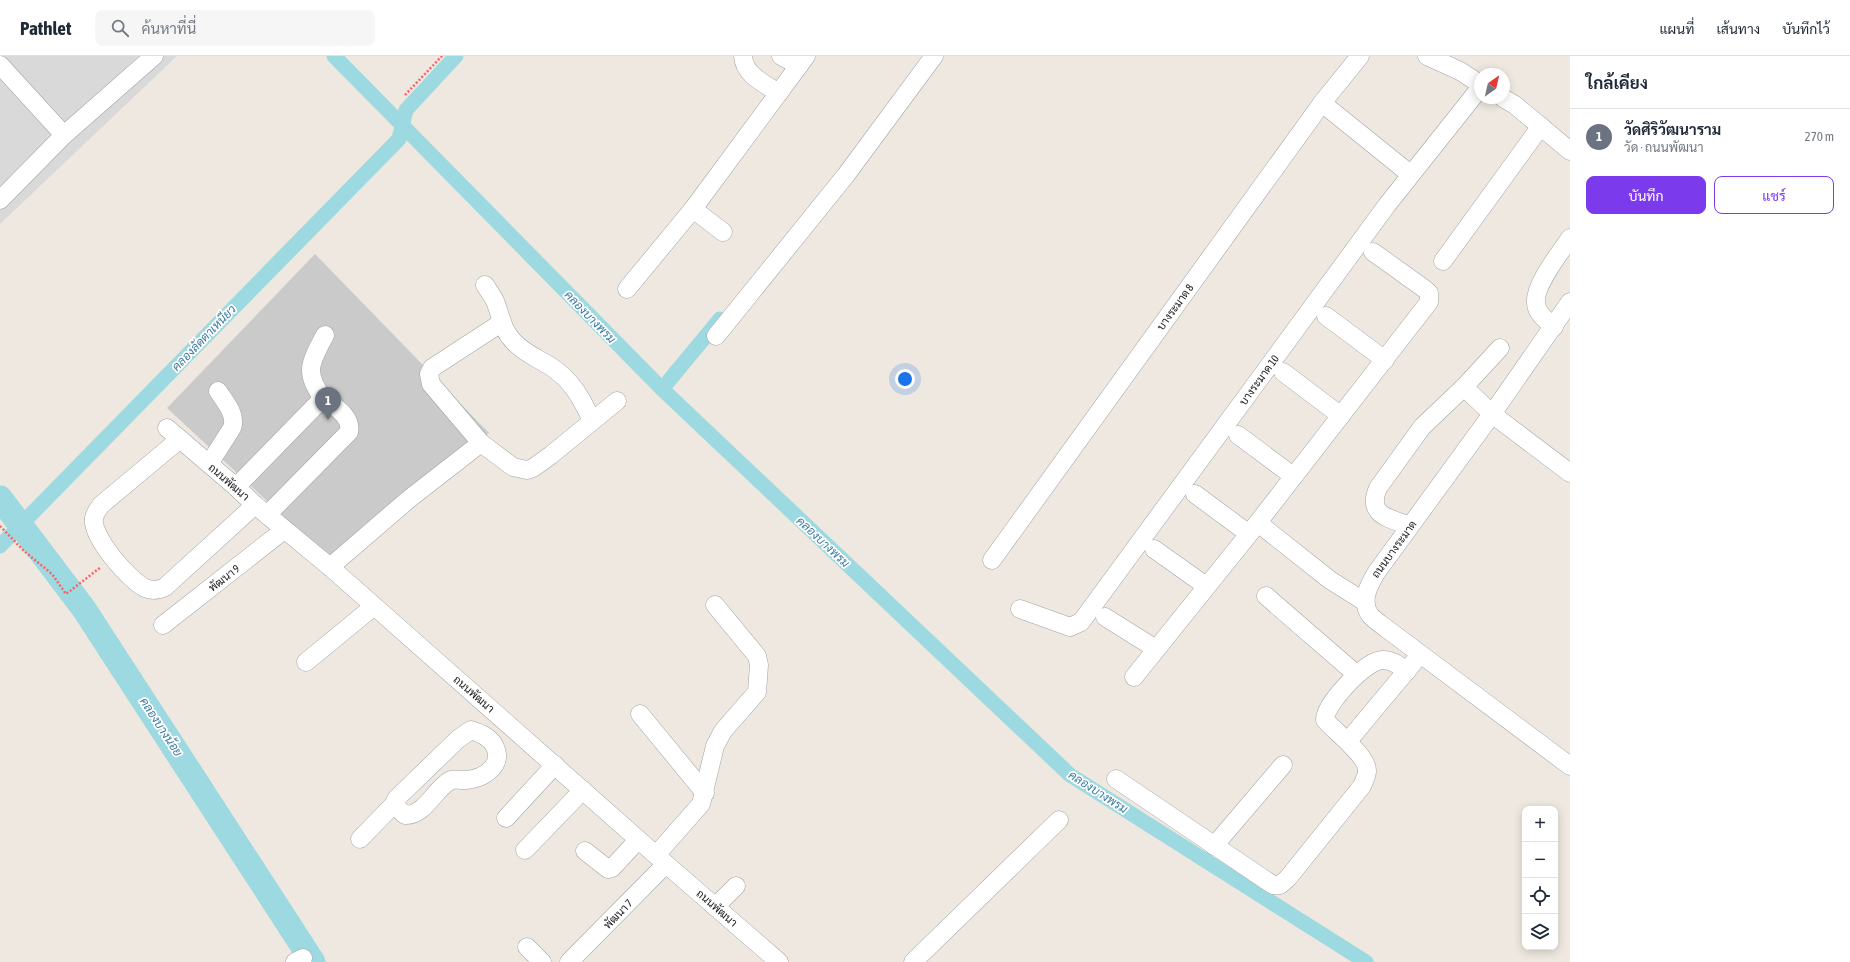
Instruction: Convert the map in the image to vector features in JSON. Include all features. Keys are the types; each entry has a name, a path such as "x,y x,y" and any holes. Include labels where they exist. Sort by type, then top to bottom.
{"street":[{"path":"0,200 64,135 154,56"},
{"path":"743,56 747,69 756,79 779,93"},
{"path":"627,289 693,209 802,61 781,56"},
{"path":"716,336 846,175 934,56"},
{"name":"บางระมาด 8","path":"992,560 1322,103 1360,56"},
{"path":"1427,56 1448,60 1474,80"},
{"path":"0,65 64,135"},
{"name":"บางระมาด 10","path":"1020,609 1070,627 1081,622 1410,174 1474,95"},
{"path":"1322,103 1410,174"},
{"path":"1510,103 1541,126 1570,151"},
{"path":"1443,261 1541,126"},
{"path":"693,209 723,232"},
{"path":"1554,327 1538,310 1535,302 1542,282 1551,265 1570,238"},
{"path":"1134,677 1254,528 1422,312 1430,298 1426,290 1373,252"},
{"path":"485,285 494,300 501,323 514,343 531,356 551,366 568,380 580,397 592,421"},
{"name":"ถนนบางระมาด","path":"1365,602 1368,586 1554,327 1570,302"},
{"path":"1326,316 1385,360"},
{"path":"501,323 432,368 429,374 431,384 481,443 513,467 527,470 532,468 617,401"},
{"path":"113,557 136,582 146,588 160,589 261,510 349,432 350,425 348,419 323,398 314,386 311,363 325,335"},
{"path":"1410,526 1382,515 1374,507 1374,498 1378,488 1422,427 1464,387 1500,348"},
{"path":"1283,372 1341,416"},
{"path":"1464,387 1492,414 1570,473"},
{"path":"209,464 232,428 234,422 234,417 218,391"},
{"path":"236,487 323,398"},
{"name":"ถนนพัฒนา","path":"113,557 102,545 95,530 94,519 96,512 101,505 173,434 284,530 330,567 638,840 779,962"},
{"path":"1238,435 1294,476"},
{"path":"330,567 409,499 481,443"},
{"path":"1195,494 1254,528 1365,602 1370,614 1419,654 1570,766"},
{"name":"พัฒนา 9","path":"163,625 284,530"},
{"path":"1154,549 1206,586"},
{"path":"1266,596 1356,674"},
{"name":"พัฒนา 7","path":"569,962 661,860 701,804 705,793 710,766 720,736 757,692 759,665 757,656 715,605"},
{"path":"306,662 374,607"},
{"path":"1106,617 1156,649"},
{"path":"1348,741 1407,671 1419,654"},
{"path":"1116,779 1273,885 1280,885 1288,878 1362,786 1365,779 1367,770 1365,764 1348,741 1325,720 1325,715 1328,709 1356,674 1374,661 1384,659 1397,664 1407,671"},
{"path":"640,714 705,793"},
{"path":"490,739 507,724"},
{"path":"360,839 395,804 398,796 463,734 470,730 490,739 498,752 497,758 486,775 468,780 451,780 416,813 405,815 395,804"},
{"path":"441,754 455,779"},
{"path":"506,818 555,766"},
{"path":"1214,846 1283,766"},
{"path":"524,850 583,790"},
{"path":"913,962 996,884 1059,820"},
{"path":"586,851 608,869 612,868 638,840"},
{"path":"715,907 736,886"},
{"path":"527,947 542,962"}],"path":[{"path":"405,95 442,56"},
{"path":"0,527 24,551 52,574 66,594 113,557"}],"shaded area":[{"path":"0,56 177,56 0,224"},
{"path":"315,254 489,433 339,568 167,408"}],"waterway":[{"name":"คลองบางพรม","path":"334,56 662,389 1070,775 1366,962"},
{"name":"คลองลัดตาเหนียว","path":"0,546 399,139 406,110 456,56"},
{"path":"662,389 720,319"},
{"name":"คลองบางน้อย","path":"0,498 84,609 313,962"}],"place":[{"name":"วัดศิริวัฒนาราม","path":"328,420"}]}
